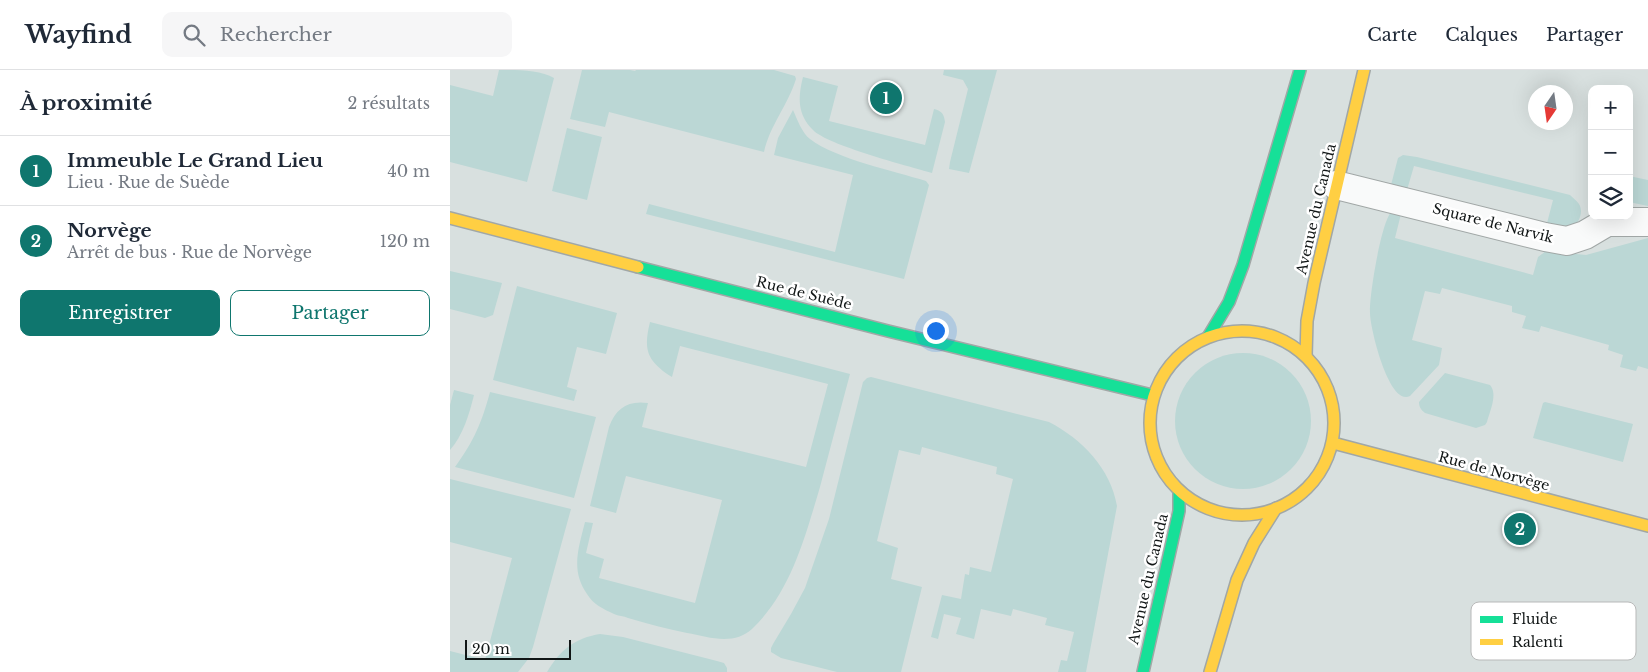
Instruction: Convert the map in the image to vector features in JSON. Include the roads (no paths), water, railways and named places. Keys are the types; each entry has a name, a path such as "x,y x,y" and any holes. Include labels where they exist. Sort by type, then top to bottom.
{"main road":[{"path":"1208,337 1228,302 1243,265 1300,70"},
{"name":"Avenue du Canada","path":"1306,356 1307,321 1336,185 1364,70"},
{"name":"Rue de Suède","path":"450,218 1084,380 1152,395"},
{"path":"1238,331 1261,332 1280,338 1306,356 1319,371 1334,411 1336,427 1333,443 1326,462 1317,477 1301,493 1276,508 1252,515 1228,514 1210,509 1193,502 1179,491 1165,475 1152,448 1148,422 1152,395 1157,382 1169,365 1196,342 1223,332 1238,331"},
{"name":"Rue de Norvège","path":"1333,443 1648,526"},
{"name":"Avenue du Canada","path":"1143,672 1176,525 1179,491"},
{"path":"1210,672 1242,567 1254,543 1276,508"}],"street":[{"name":"Square de Narvik","path":"1336,185 1567,241 1585,235 1607,222 1648,222"}],"place":[{"name":"Immeuble Le Grand Lieu","path":"886,98"},
{"name":"Norvège","path":"1520,529"}]}
